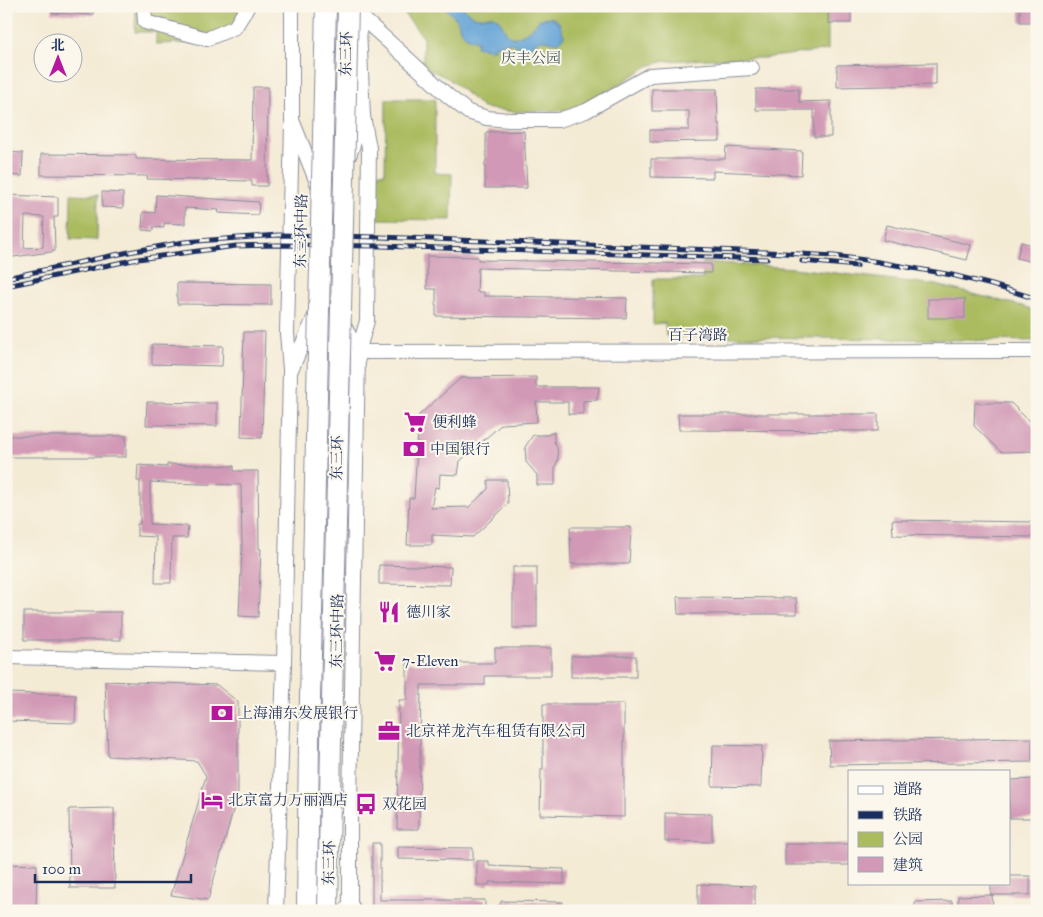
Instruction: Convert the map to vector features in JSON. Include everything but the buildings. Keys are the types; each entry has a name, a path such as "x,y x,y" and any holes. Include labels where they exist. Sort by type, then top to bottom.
{"highway":[{"name":"东三环","path":"306,908 326,6"},
{"name":"东三环","path":"328,911 331,741 355,9"}],"street":[{"path":"144,6 145,22 207,38 235,27 248,6"},
{"name":"东三环中路","path":"276,911 284,663 290,372 287,333 292,120 292,6"},
{"path":"355,9 447,95 468,112 488,118 559,120 586,111 650,76 752,68"},
{"name":"东三环中路","path":"350,910 350,804 358,352 367,321 369,148 363,116 355,9"},
{"name":"东三环中路","path":"358,352 337,313 339,184 363,116"},
{"name":"东三环中路","path":"290,372 316,312 318,184 292,120"},
{"path":"318,184 339,184"},
{"path":"316,312 337,313"},
{"name":"百子湾路","path":"358,352 1037,351"},
{"path":"6,658 284,663"}],"green space":[{"path":"136,6 253,6 225,42 156,44 156,32 135,32"},
{"name":"庆丰公园","path":"397,6 828,6 828,50 764,58 665,61 648,66 592,102 566,110 515,112 483,108 448,78 423,67 423,37"},
{"path":"386,99 435,99 435,173 452,174 451,220 375,219 376,173 385,173"},
{"path":"71,194 98,195 97,240 70,239"},
{"path":"703,262 794,268 936,285 1037,311 1037,341 666,336 665,323 653,324 653,279 703,279"}],"water":[{"path":"444,6 463,6 466,11 474,16 493,16 500,21 512,38 528,31 540,19 543,20 543,18 547,17 548,19 549,17 553,18 553,20 555,18 556,22 559,22 564,36 556,43 542,40 527,49 512,43 494,46 493,50 476,46 477,41 463,34 458,21"}],"railway":[{"path":"6,278 184,242 278,235 380,237 834,256 952,275 1037,299"},
{"path":"6,286 138,259 236,246 381,246 767,259"},
{"path":"802,261 857,266"}],"place":[{"name":"便利蜂","path":"415,422"},
{"name":"中国银行","path":"414,449"},
{"name":"德川家","path":"389,612"},
{"name":"7-Eleven","path":"385,661"},
{"name":"上海浦东发展银行","path":"222,713"},
{"name":"北京祥龙汽车租赁有限公司","path":"389,731"},
{"name":"北京富力万丽酒店","path":"212,800"},
{"name":"双花园","path":"366,804"}]}
